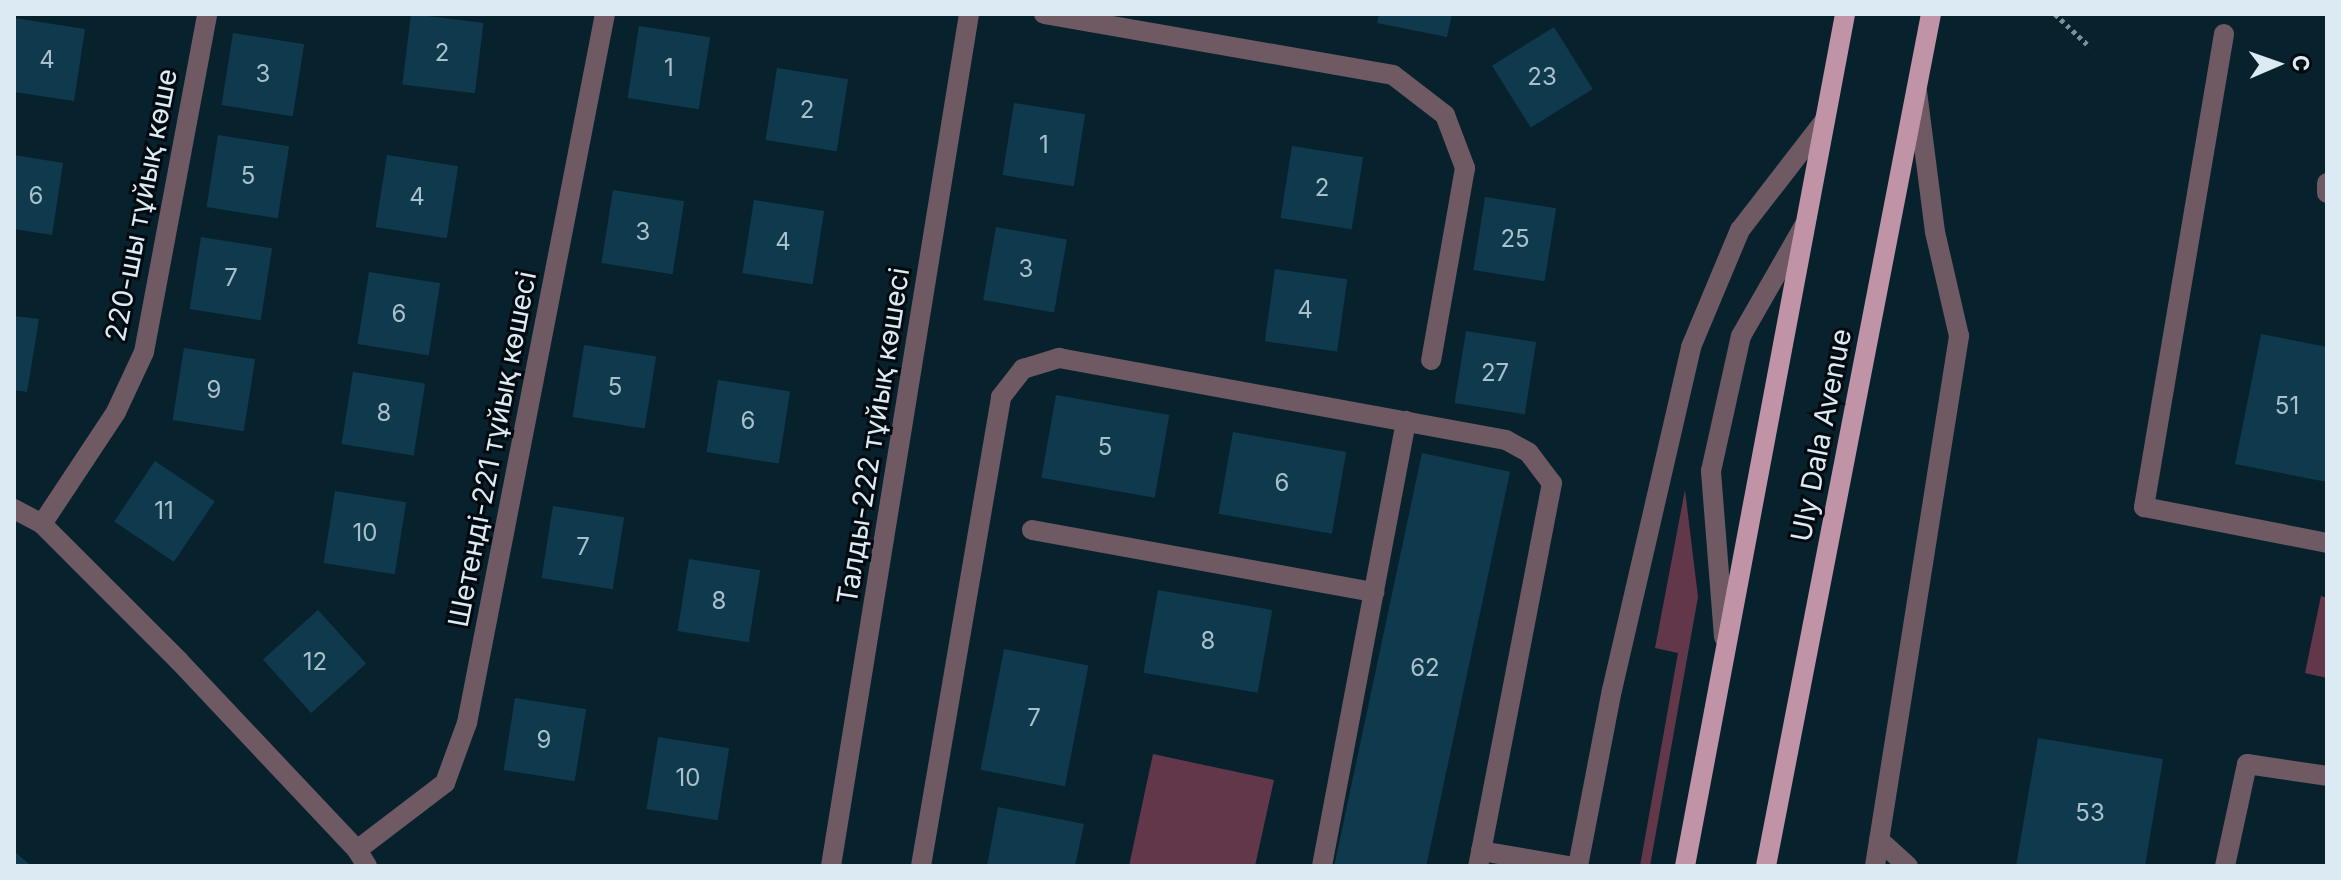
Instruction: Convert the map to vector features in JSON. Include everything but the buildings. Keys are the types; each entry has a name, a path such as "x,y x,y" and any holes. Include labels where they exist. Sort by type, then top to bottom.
{"main road":[{"name":"Uly Dala Avenue","path":"1685,866 1845,14"},
{"name":"Uly Dala Avenue","path":"1766,866 1931,14"}],"street":[{"name":"220-шы тұйық көше","path":"42,524 116,412 144,352 207,14"},
{"name":"Шетенді-221 тұйық көшесі","path":"362,858 445,783 467,723 605,14"},
{"name":"Талды-222 тұйық көшесі","path":"831,866 969,14"},
{"path":"1044,14 1393,75 1445,115 1465,168 1431,360"},
{"path":"2224,34 2144,507 2327,543"},
{"path":"1875,866 1959,336 1935,232 1916,88"},
{"path":"1578,866 1612,690 1691,347 1740,230 1825,120"},
{"path":"2327,183 2327,193"},
{"path":"1725,650 1711,471 1741,336 1806,222"},
{"path":"921,866 1001,397 1023,369 1059,358 1506,440 1529,453 1552,483 1479,859 1569,866"},
{"path":"1322,866 1406,421"},
{"path":"14,509 42,524 179,661 362,858"},
{"path":"1032,530 1374,592"},
{"path":"2225,866 2247,764 2327,776"},
{"path":"1867,866 1879,840"},
{"path":"1879,840 1908,866"}],"path":[{"path":"2055,14 2090,47"}],"shaded area":[{"path":"1685,490 1698,597 1650,866 1640,866 1678,653 1655,648"},
{"path":"2321,596 2327,598 2327,678 2305,673"},
{"path":"1153,754 1274,780 1255,866 1129,866"}]}
